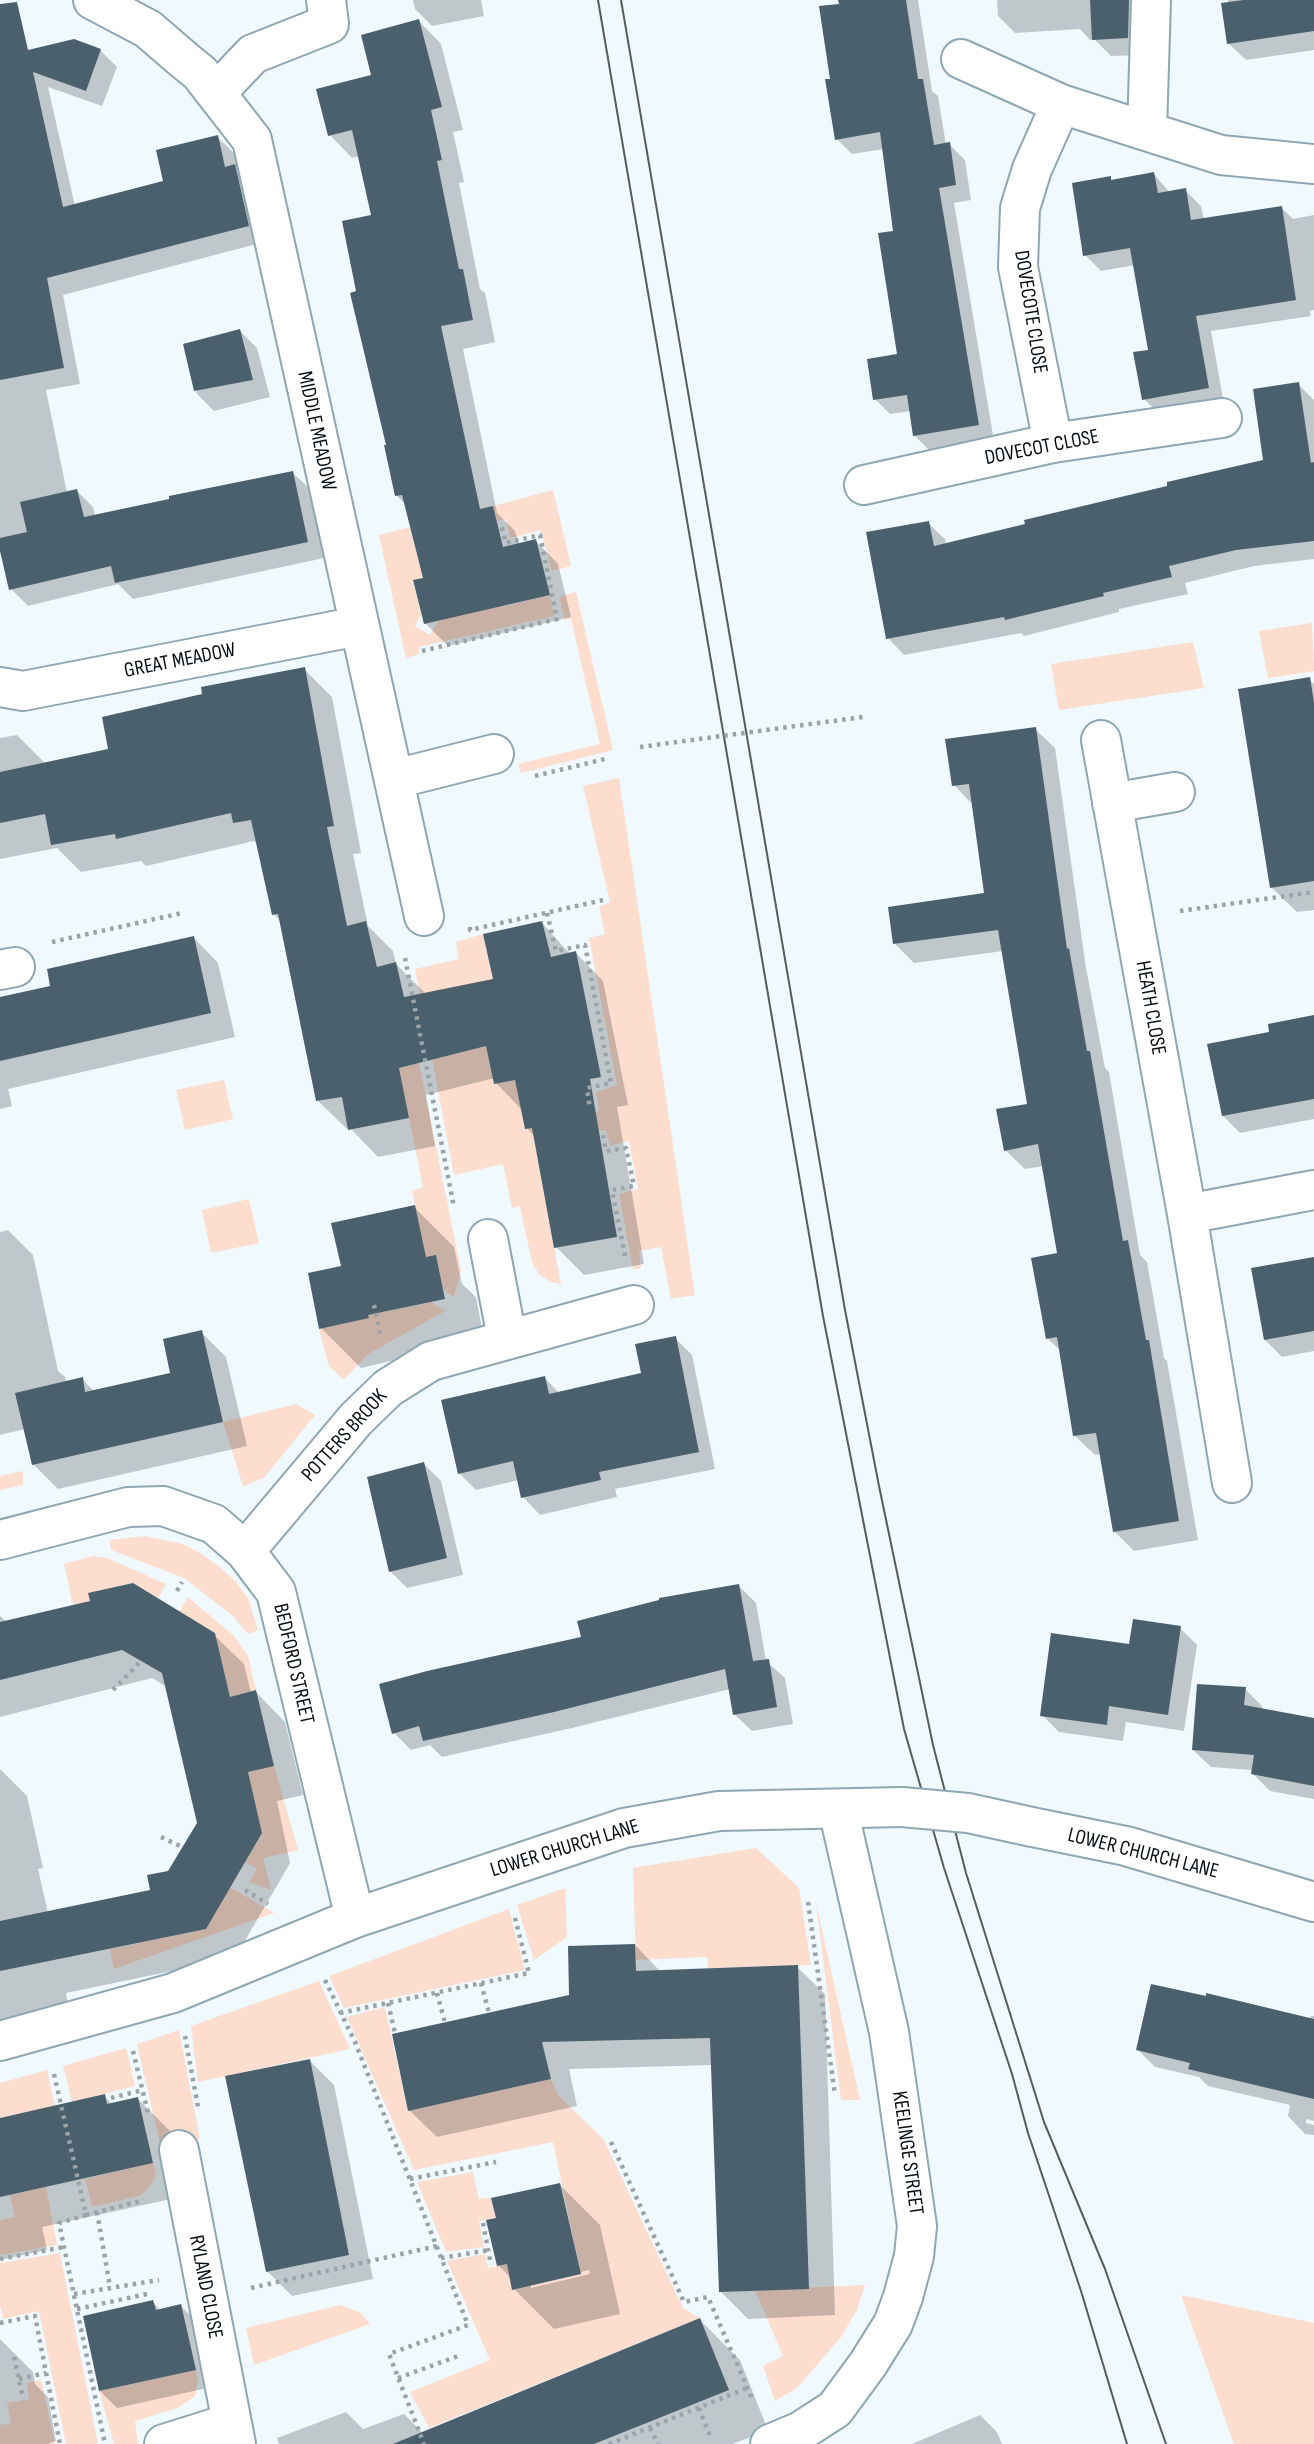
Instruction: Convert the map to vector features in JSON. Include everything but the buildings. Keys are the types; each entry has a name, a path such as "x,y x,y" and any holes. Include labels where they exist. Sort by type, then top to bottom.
{"street":[{"name":"MIDDLE MEADOW","path":"93,0 148,29 200,73 252,140 424,915"},
{"path":"216,93 253,54 329,24 326,0"},
{"path":"1147,131 1151,0"},
{"path":"961,59 1061,104 1221,155 1314,164"},
{"name":"DOVECOTE CLOSE","path":"1053,443 1018,267 1020,208 1032,169 1061,104"},
{"name":"DOVECOT CLOSE","path":"864,485 1053,443 1222,418"},
{"name":"GREAT MEADOW","path":"0,687 23,691 359,626"},
{"name":"HEATH CLOSE","path":"1101,740 1187,1214 1232,1483"},
{"path":"395,779 494,754"},
{"path":"1112,803 1175,792"},
{"path":"1187,1214 1314,1190"},
{"path":"488,1239 507,1338"},
{"name":"POTTERS BROOK","path":"245,1551 356,1419 388,1388 431,1361 634,1305"},
{"name":"BEDFORD STREET","path":"0,1539 128,1507 163,1506 214,1524 245,1551 275,1592 355,1918"},
{"name":"LOWER CHURCH LANE","path":"0,2041 173,1993 355,1918 624,1828 719,1811 902,1807 968,1813 1126,1846 1314,1902"},
{"name":"KEELINGE STREET","path":"770,2444 801,2431 835,2409 868,2364 893,2323 914,2256 917,2226 889,2032 838,1808"},
{"name":"RYLAND CLOSE","path":"164,2444 233,2434 180,2150"}],"path":[{"path":"422,651 557,619 540,535 506,543 501,525"},
{"path":"640,747 863,717"},
{"path":"523,779 609,758"},
{"path":"1134,918 1314,892"},
{"path":"468,919 470,930 603,900"},
{"path":"8,969 24,948 182,913"},
{"path":"547,913 556,951 585,945 611,1083 587,1088 590,1110"},
{"path":"405,956 456,1215"},
{"path":"603,1135 606,1152 626,1148 634,1186 612,1190 634,1305"},
{"path":"374,1305 379,1333 384,1343"},
{"path":"177,1591 182,1582"},
{"path":"113,1690 141,1661"},
{"path":"161,1837 182,1847"},
{"path":"807,1895 835,2095"},
{"name":"LOWER CHURCH LANE","path":"340,2013 529,1973 512,1907"},
{"path":"320,1970 355,2042 468,2325 389,2354 424,2444"},
{"path":"481,1983 489,2013"},
{"path":"438,1993 444,2023"},
{"path":"388,2003 395,2033"},
{"path":"184,2028 200,2118"},
{"path":"53,2068 86,2215"},
{"path":"111,2098 143,2091"},
{"path":"611,2141 684,2302 708,2297 756,2409"},
{"path":"410,2179 496,2162"},
{"path":"74,2294 110,2287 97,2212 59,2223 105,2444"},
{"path":"483,2223 491,2265"},
{"path":"244,2289 437,2246"},
{"path":"0,2259 64,2247"},
{"path":"442,2258 489,2250"},
{"path":"77,2309 147,2294"},
{"path":"0,2323 35,2316 60,2444"},
{"path":"398,2378 461,2355"},
{"path":"14,2357 23,2398"},
{"path":"19,2379 46,2374"},
{"path":"609,2444 747,2388"},
{"path":"699,2408 710,2436"},
{"path":"650,2428 658,2444"}],"shaded area":[{"path":"553,490 571,566 552,571 541,530 510,538 506,519 497,521 493,506"},
{"path":"410,527 423,578 413,581 421,615 415,626 430,635 438,621 498,596 502,607 550,595 554,616 419,647 419,654 406,658 379,535"},
{"path":"576,592 613,750 521,773 518,764 600,744 571,619 565,620 559,597"},
{"path":"1312,623 1314,671 1268,678 1259,631"},
{"path":"1193,642 1204,688 1059,710 1051,664"},
{"path":"619,778 695,1295 671,1299 661,1247 639,1251 641,1268 633,1270 619,1194 638,1189 629,1141 610,1146 606,1130 535,1144 561,1284 550,1282 539,1274 532,1263 520,1206 512,1208 503,1164 454,1175 415,969 459,959 456,942 483,934 493,979 473,984 494,1084 515,1080 526,1129 599,1111 596,1092 617,1085 589,938 605,934 599,907 610,902 583,786"},
{"path":"419,1063 461,1270 454,1297 444,1290 436,1256 426,1257 412,1191 423,1187 399,1068"},
{"path":"224,1080 233,1119 185,1130 176,1090"},
{"path":"249,1199 259,1243 211,1253 202,1210"},
{"path":"431,1302 445,1311 368,1354 344,1380 329,1366 319,1329 368,1318 366,1306 383,1312"},
{"path":"296,1404 315,1415 264,1478 243,1486 223,1422"},
{"path":"23,1471 23,1485 0,1490 0,1476"},
{"path":"144,1536 183,1544 220,1567 237,1583 249,1600 258,1630 248,1634 233,1616 184,1578 111,1550 110,1540"},
{"path":"93,1556 107,1558 166,1584 158,1598 132,1583 89,1593 90,1601 73,1605 64,1564"},
{"path":"188,1597 234,1636 248,1656 256,1690 230,1697 215,1633 179,1612"},
{"path":"274,1766 298,1850 263,1858 271,1890 249,1882 257,1869 245,1862 262,1833 248,1772"},
{"path":"756,1848 799,1888 811,1965 708,1968 707,1957 636,1960 633,1868"},
{"path":"230,1887 274,1913 114,1969 110,1949 206,1929"},
{"path":"565,1888 567,1937 534,1960 517,1905"},
{"path":"816,1903 860,2100 841,2100"},
{"path":"509,1909 525,1970 344,2008 329,1976"},
{"path":"319,1981 350,2049 198,2082 191,2026"},
{"path":"385,2007 408,2111 551,2079 558,2095 604,2140 683,2308 700,2318 429,2428 410,2392 490,2360 447,2261 485,2254 488,2268 507,2264 513,2290 581,2274 553,2142 414,2170 347,2017"},
{"path":"179,2030 200,2139 161,2148 137,2044"},
{"path":"126,2048 135,2086 72,2102 63,2066"},
{"path":"47,2070 55,2106 36,2110 18,2124 15,2114 0,2118 0,2083"},
{"path":"153,2163 156,2175 148,2189 139,2196 92,2207 85,2179"},
{"path":"473,2172 479,2199 491,2198 496,2218 479,2221 484,2247 446,2252 417,2182"},
{"path":"46,2187 57,2245 0,2255 0,2220 15,2217 10,2195"},
{"path":"60,2253 98,2444 66,2444 39,2311 3,2319 0,2306 0,2263"},
{"path":"865,2285 857,2310 841,2337 797,2388 775,2401 763,2366 783,2356 755,2290"},
{"path":"1181,2295 1314,2323 1314,2444 1234,2444"},
{"path":"340,2305 361,2313 370,2324 254,2365 246,2328"},
{"path":"196,2370 198,2381 195,2396 178,2408 135,2421 138,2444 114,2444 99,2391"},
{"path":"41,2380 55,2444 0,2444 0,2425 11,2423 7,2403 29,2399 27,2383"}],"tram line":[{"path":"598,0 823,1316 904,1729 944,1868 1081,2291 1127,2444"},
{"path":"621,0 845,1310 933,1745 966,1873 1044,2122 1105,2269 1166,2444"}]}
